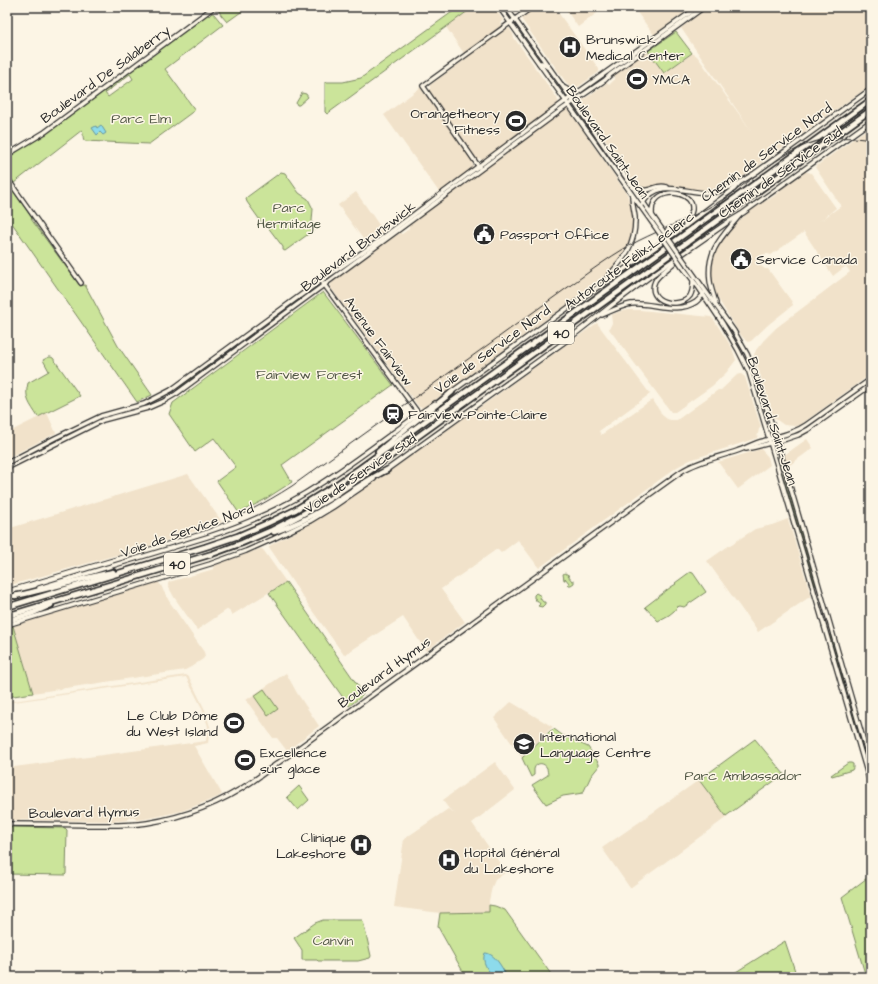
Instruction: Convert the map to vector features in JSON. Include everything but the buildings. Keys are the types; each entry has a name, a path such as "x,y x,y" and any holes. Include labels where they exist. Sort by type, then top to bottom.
{"highway":[{"name":"Autoroute Félix-Leclerc","path":"7,607 220,542 268,523 314,499 360,468 871,100"},
{"name":"Autoroute Félix-Leclerc","path":"7,616 212,554 242,543 301,516 351,484 871,110"},
{"path":"360,468 393,438 452,392"},
{"path":"242,543 285,528 308,518 370,478 387,470"},
{"path":"16,596 88,577 138,568"},
{"path":"7,621 33,613 71,596"}],"main road":[{"name":"Boulevard De Salaberry","path":"7,155 45,132 214,7"},
{"name":"Boulevard Saint-Jean","path":"499,7 640,206 660,230 685,266 730,335 745,364 770,441 871,786"},
{"name":"Boulevard Saint-Jean","path":"506,7 633,187 652,215 660,230"},
{"path":"480,167 423,86 532,7"},
{"name":"Boulevard Brunswick","path":"7,468 106,419 145,409 170,397 186,387 324,285 557,108 567,103 574,102 605,80 698,7"},
{"name":"Boulevard Brunswick","path":"7,463 50,440 101,416 144,404 170,391 480,167 567,103 571,98 675,25 704,7"},
{"path":"539,63 542,63 552,71"},
{"path":"554,85 561,99 557,108"},
{"path":"564,88 573,92 581,91"},
{"name":"Chemin de Service Nord","path":"576,302 684,227 739,184 871,89"},
{"name":"Chemin de Service sud","path":"682,255 871,121"},
{"path":"7,178 80,283"},
{"path":"633,187 649,190 661,186 708,193 717,192 739,184"},
{"path":"640,206 653,192 669,188"},
{"path":"652,215 653,204 660,196 671,193 682,195 689,199 692,207 691,214 684,227"},
{"path":"600,285 622,261 630,247 635,224 632,194"},
{"path":"716,306 710,279 712,255 719,241 743,213"},
{"path":"682,255 656,280 654,286 655,294 664,302 681,302 687,299 691,294 693,280"},
{"name":"Voie de Service Sud","path":"7,625 210,564 255,547 314,519 387,470 570,338 636,287 682,255"},
{"name":"Boulevard Saint-Jean","path":"685,266 706,290 734,332 749,358 759,383 871,766"},
{"name":"Avenue Fairview","path":"321,281 420,414"},
{"path":"597,317 630,304 676,308 684,307 693,304 704,295 706,290"},
{"name":"Voie de Service Nord","path":"7,598 207,537 255,519 284,505 321,484 452,392 576,302"},
{"name":"Boulevard Hymus","path":"776,440 803,427 871,379"},
{"name":"Boulevard Hymus","path":"7,824 119,825 143,823 165,820 204,808 221,800 253,781 681,471 695,464 743,449 756,447 770,441 790,438 803,433 871,385"}],"shaded area":[{"path":"471,7 494,7 503,20 500,23 506,30 509,28 514,38 557,98 558,104 482,160 479,158 472,163 473,166 471,169 439,192 384,115 421,87 424,93 430,89 430,85 467,58 446,27 472,8"},
{"path":"535,7 554,7 599,69 599,72 575,89 570,88 522,20 522,16"},
{"path":"564,7 605,7 578,27"},
{"path":"633,7 692,7 654,35"},
{"path":"711,7 871,7 871,85 750,172 719,189 706,191 662,184 644,189 639,188 582,104 583,100 607,83 609,85 615,79 614,75 648,50 664,73 692,53 697,56 752,132 681,28"},
{"path":"567,109 570,111 627,194 633,213 633,223 632,235 627,250 617,265 594,285 424,408 419,407 331,288 331,284 336,278 397,234 402,234 409,229 411,223"},
{"path":"871,126 871,374 800,425 784,425 774,418 754,355 756,350 776,328 850,272 846,266 833,276 804,232 771,255 765,254 762,256 759,262 761,266 768,269 793,305 748,342 740,334 716,294 712,279 713,257 718,245 738,222 750,211 770,199 805,172 811,173 836,208 820,221 841,206 815,167"},
{"path":"356,192 384,232 366,243 338,205"},
{"path":"629,310 711,317 732,348 736,360 726,373 712,386 675,412 671,412 609,329 612,323 611,315"},
{"path":"597,323 650,394 599,431 601,435 653,400 662,415 667,419 677,420 718,390 721,390 737,375 741,374 745,377 761,427 757,438 690,460 677,467 539,568 518,540 501,553 497,549 441,589 465,622 426,651 403,617 344,655 269,546 335,509"},
{"path":"47,413 56,433 7,458 7,433"},
{"path":"807,439 813,448 787,467 783,456"},
{"path":"761,449 768,457 770,465 738,489 718,462"},
{"path":"188,474 222,522 159,543 7,586 7,529"},
{"path":"788,519 811,596 758,632 707,561 755,529"},
{"path":"260,549 264,551 286,582 232,615 228,609 197,630 174,597 168,586 169,582 214,569 213,566"},
{"path":"158,582 169,601 204,652 205,656 203,659 185,670 33,693 13,626"},
{"path":"286,673 297,693 319,726 287,751 277,738 273,738 246,700"},
{"path":"186,675 189,677 205,710 210,727 208,743 194,746 222,794 182,811 145,819 136,820 135,817 128,817 128,820 119,821 7,820 7,768 206,741 208,726 201,706 186,677 7,702"},
{"name":"International Language Centre","path":"511,702 553,727 522,758 494,718"},
{"name":"Hopital Général du Lakeshore","path":"495,762 515,790 472,823 506,872 495,880 492,887 489,901 489,912 440,913 394,907 404,839 448,809 456,814 449,809 443,800"},
{"path":"699,780 727,817 630,888 602,848"}],"green space":[{"path":"220,7 248,7 227,22 218,9"},
{"path":"459,7 472,8 327,114 325,112 325,82 343,82 361,78"},
{"name":"Parc Elm","path":"212,13 214,14 223,25 165,69 195,110 149,144 85,141 82,130 14,183 7,172 7,160 20,149 36,140 207,14 209,16","holes":["130,74 133,79 108,97 105,93"]},
{"path":"676,32 692,53 664,73 648,51"},
{"path":"302,93 306,94 308,97 297,105 296,103"},
{"name":"Parc Hermitage","path":"281,172 285,173 299,193 308,199 313,209 312,221 314,230 285,251 264,222 262,223 246,199"},
{"path":"7,182 32,218 31,219 80,286 85,285 118,346 152,395 137,402 7,216"},
{"name":"Fairview Forest","path":"323,292 393,385 282,465 292,482 264,500 239,513 217,481 236,467 214,438 195,452 169,414 173,403"},
{"path":"306,294 295,304 266,325 275,316"},
{"path":"49,357 53,358 80,396 38,417 28,401 28,383 49,371 43,360"},
{"path":"218,358 209,367 176,391 189,380"},
{"path":"774,448 790,498 816,586 814,583"},
{"path":"690,572 693,573 706,592 684,607 677,607 669,615 658,621 645,607"},
{"path":"565,573 570,576 568,576 572,581 574,580 574,583 568,585 569,583 565,578 564,580 563,574"},
{"path":"286,582 363,693 362,696 349,706 269,593"},
{"path":"536,593 541,596 540,598 543,602 545,602 542,607 538,606 540,604 534,598"},
{"path":"13,626 33,693 7,697 7,628"},
{"path":"829,634 832,638 871,774 871,779"},
{"path":"264,689 278,709 268,716 254,696"},
{"path":"554,729 562,735 588,747 599,766 591,776 583,793 563,796 546,804 532,785 548,775 546,766 542,764 536,765 534,775 531,777 522,758 550,731"},
{"name":"Parc Ambassador","path":"755,739 784,774 726,816 699,780"},
{"path":"848,763 853,764 852,770 832,776 831,775"},
{"path":"299,786 309,800 298,810 287,797"},
{"path":"7,827 65,828 67,830 66,874 7,874"},
{"path":"871,875 871,977 866,977 842,897"},
{"path":"489,905 505,910 553,977 466,977 438,927 440,913 489,912"},
{"name":"Canvin","path":"323,920 362,920 371,956 370,958 358,961 302,960 302,950 294,938 315,923"},
{"path":"785,941 797,977 728,977"}],"water":[{"path":"101,125 106,133 103,135 100,132 97,135 92,128 96,126 97,128"},
{"path":"485,953 495,958 507,977 492,977 484,962"}],"tram line":[{"path":"7,589 204,531 249,511 292,486 589,272 625,248 717,203 776,161 801,147 821,140 835,138 857,138 871,140"}],"place":[{"name":"Brunswick Medical Center","path":"570,47"},
{"name":"YMCA","path":"637,79"},
{"name":"Orangetheory Fitness","path":"516,121"},
{"name":"Passport Office","path":"484,234"},
{"name":"Service Canada","path":"741,259"},
{"name":"Fairview-Pointe-Claire","path":"393,414"},
{"name":"Le Club Dôme du West Island","path":"234,723"},
{"name":"International Language Centre","path":"524,744"},
{"name":"Excellence sur glace","path":"245,760"},
{"name":"Clinique Lakeshore","path":"361,845"},
{"name":"Hopital Général du Lakeshore","path":"449,860"}]}
